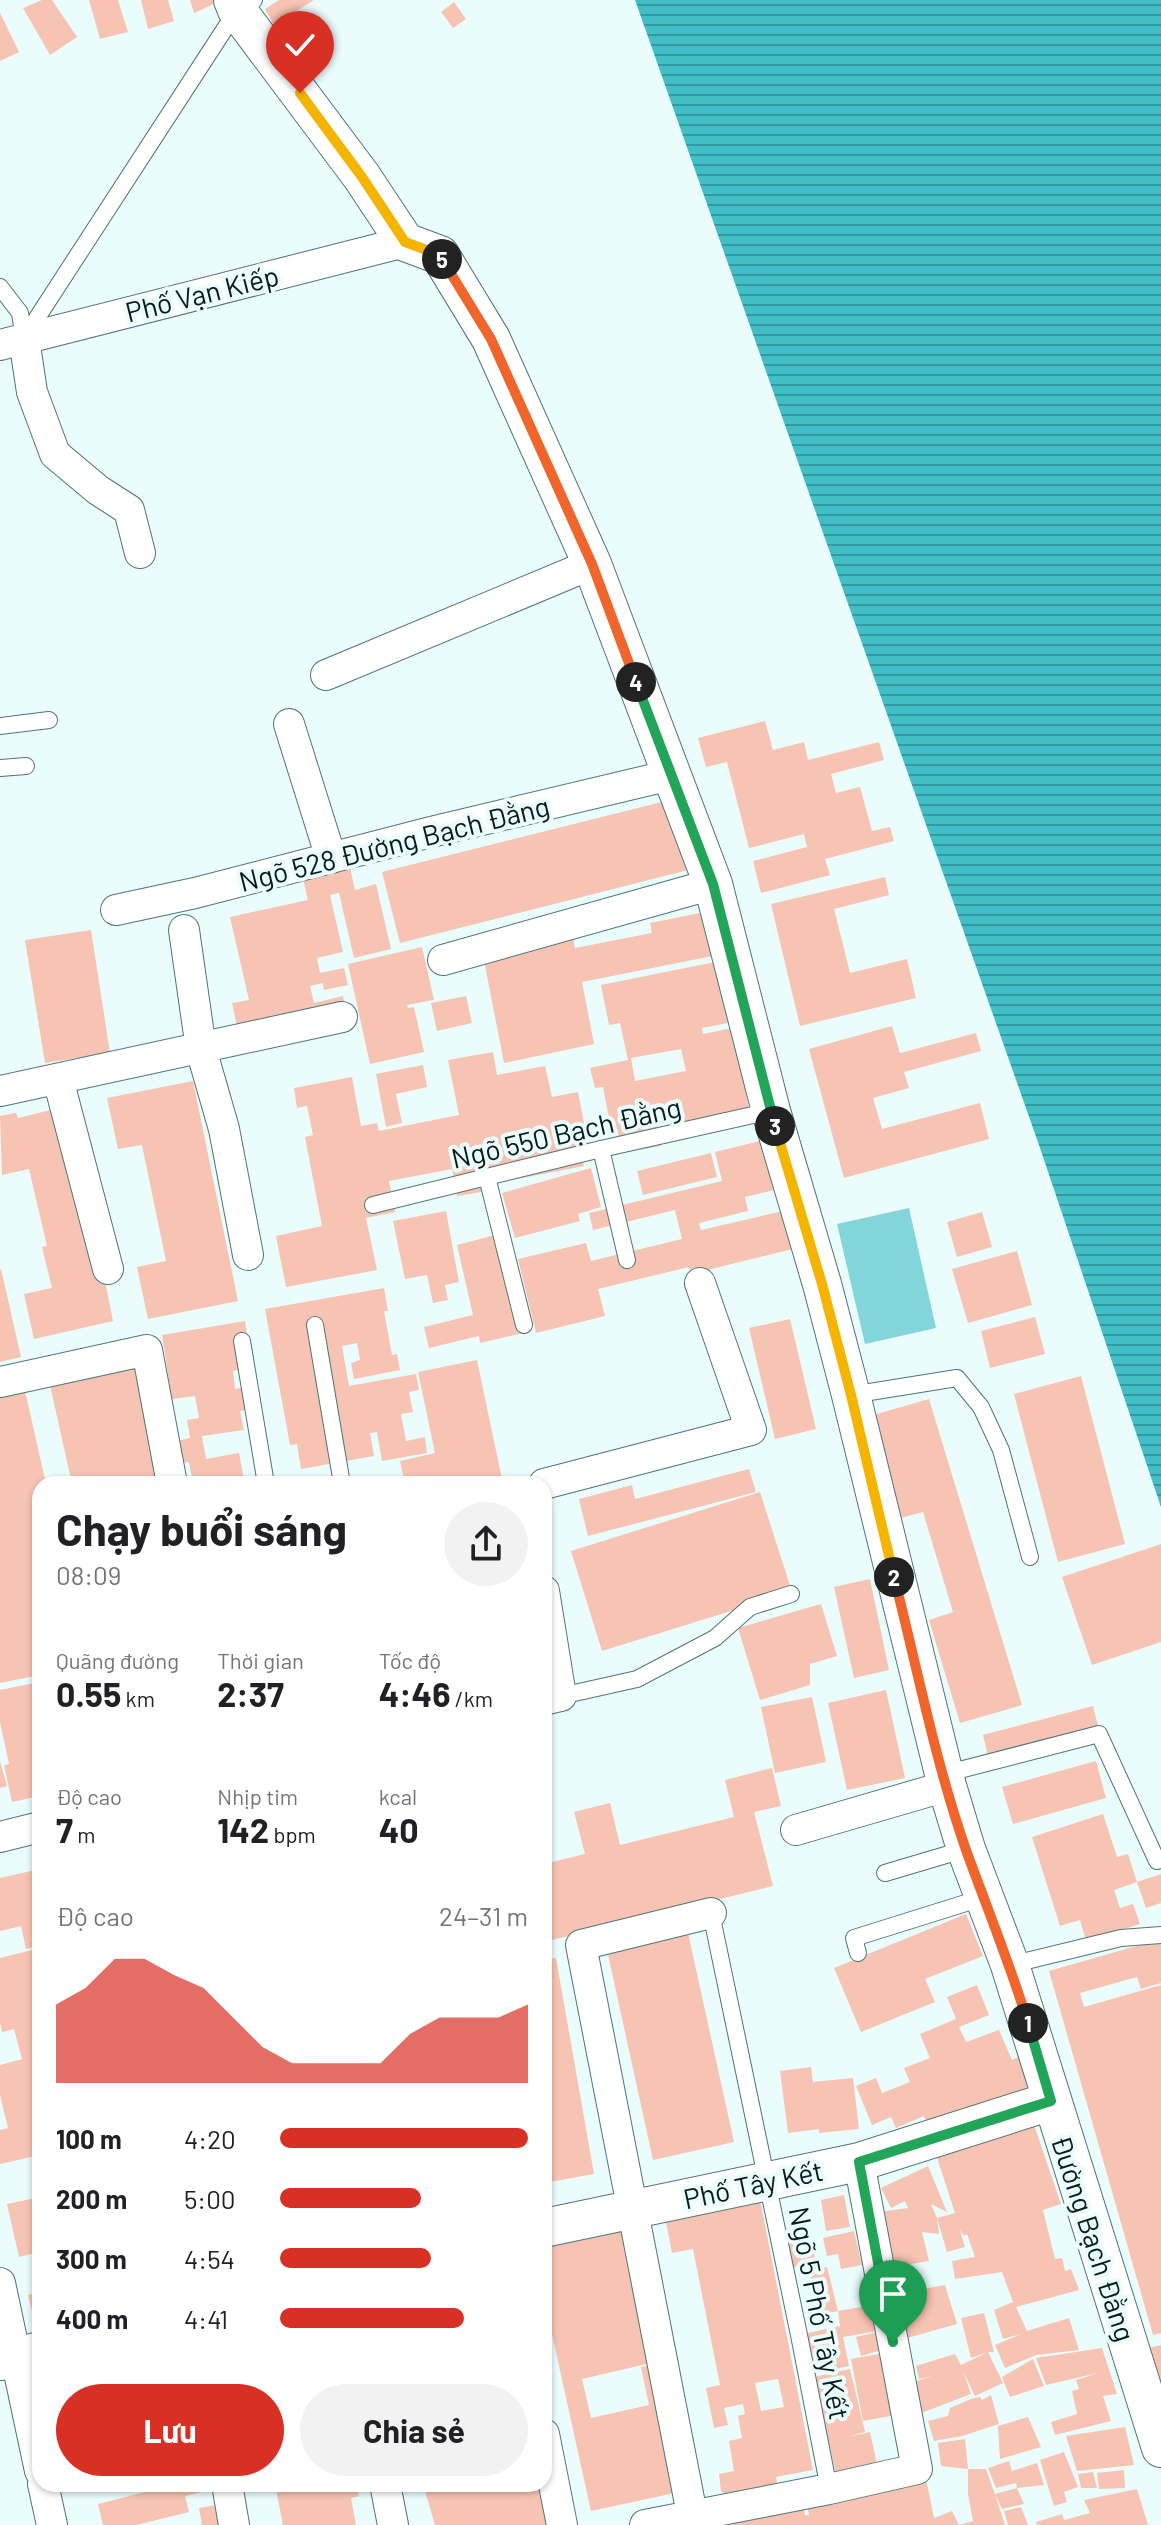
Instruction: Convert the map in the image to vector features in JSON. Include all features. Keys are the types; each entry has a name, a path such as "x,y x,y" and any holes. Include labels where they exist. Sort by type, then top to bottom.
{"street":[{"path":"242,3 405,242"},
{"name":"Phố Vạn Kiếp","path":"12,342 405,242"},
{"name":"Đường Bạch Đằng","path":"405,242 440,255 491,339 592,564 713,884 771,1111 851,1395 946,1780 966,1849 1010,1965 1161,2448"},
{"path":"12,342 55,454 98,490 129,510 140,553"},
{"path":"326,675 592,564"},
{"path":"289,724 331,858"},
{"name":"Ngõ 528 Đường Bạch Đằng","path":"116,910 671,775"},
{"path":"443,960 713,884"},
{"path":"184,930 201,1049 224,1129 248,1255"},
{"path":"1,1086 58,1079 342,1017"},
{"path":"58,1079 108,1269"},
{"path":"552,1482 751,1430 700,1283"},
{"path":"0,1382 147,1350 171,1476"},
{"path":"796,1830 946,1780"},
{"path":"0,1837 32,1829"},
{"path":"692,2514 581,1945 711,1913"},
{"name":"Phố Tây Kết","path":"552,2226 859,2162 1051,2101"},
{"path":"645,2525 917,2469 859,2162"},
{"path":"0,2283 32,2429"},
{"path":"552,2474 562,2525"},
{"path":"45,2492 52,2525"},
{"path":"228,2492 234,2525"},
{"path":"387,2492 393,2525"}],"lane":[{"path":"12,342 242,3"},
{"path":"0,287 20,313 12,342"},
{"path":"0,726 49,720"},
{"path":"0,768 26,766"},
{"name":"Ngõ 550 Bạch Đằng","path":"373,1205 771,1111"},
{"path":"601,1149 627,1260"},
{"path":"487,1177 524,1325"},
{"path":"315,1325 341,1476"},
{"path":"242,1341 265,1476"},
{"path":"851,1395 957,1378 981,1407 1001,1450 1030,1557"},
{"path":"553,1698 637,1679 715,1638 750,1607 791,1594"},
{"path":"946,1780 1099,1734 1157,1861"},
{"path":"885,1873 966,1849"},
{"path":"858,1953 854,1938 985,1897"},
{"name":"Ngõ 5 Phố Tây Kết","path":"711,1913 829,2489"},
{"path":"1010,1965 1121,1938 1161,1935"}],"shaded area":[{"path":"635,0 1161,0 1161,1507 1039,1145"},
{"path":"909,1208 936,1328 865,1344 837,1224"}],"building":[{"path":"42,0 52,0 77,37 50,55 23,8"},
{"path":"89,0 118,0 128,32 100,39"},
{"path":"141,0 168,0 174,21 148,29"},
{"path":"190,0 217,0 218,2 194,13"},
{"path":"279,0 314,0 274,25 265,9"},
{"path":"454,2 466,19 453,28 441,12"},
{"path":"0,13 19,52 0,61"},
{"path":"765,721 773,750 804,742 808,760 879,742 884,760 831,774 836,793 860,787 872,831 890,827 894,841 825,859 830,875 761,893 753,861 807,847 804,834 749,848 727,762 706,767 698,738"},
{"path":"678,798 696,868 400,943 382,872"},
{"path":"348,859 355,890 376,884 391,949 354,958 339,893 330,895 343,952 317,958 320,973 344,968 348,985 324,990 323,983 310,986 314,1003 343,996 346,1012 239,1036 232,1003 249,1000 230,917 308,900 301,870"},
{"path":"885,877 889,895 834,909 850,973 907,959 916,998 800,1026 771,904"},
{"path":"715,910 723,954 582,982 594,1044 504,1063 483,955 573,937 575,948 652,933 650,923"},
{"path":"91,930 110,1053 45,1063 25,940"},
{"path":"422,947 434,1000 407,1005 408,1008 414,1007 424,1052 370,1064 348,964"},
{"path":"715,962 728,1023 702,1028 703,1034 747,1025 740,1060 751,1122 680,1136 676,1117 656,1120 661,1146 621,1153 617,1128 611,1129 603,1087 595,1088 590,1068 628,1060 620,1023 609,1025 601,985","holes":["681,1049 686,1071 635,1081 631,1058"]},
{"path":"466,996 472,1023 437,1031 431,1003"},
{"path":"892,1026 900,1053 976,1033 981,1051 904,1072 909,1088 873,1098 882,1129 980,1103 989,1139 844,1178 809,1049"},
{"path":"493,1052 497,1075 545,1066 552,1097 578,1092 588,1143 616,1137 619,1154 583,1162 584,1166 486,1185 488,1191 457,1196 452,1169 389,1181 395,1212 366,1218 377,1270 286,1287 276,1236 322,1226 305,1137 313,1135 307,1106 297,1108 294,1088 352,1077 361,1126 377,1123 379,1131 459,1115 448,1060"},
{"path":"423,1065 427,1087 396,1094 402,1123 386,1127 376,1074"},
{"path":"193,1081 238,1301 148,1319 137,1267 166,1261 142,1145 118,1149 107,1098"},
{"path":"63,1107 96,1235 113,1321 34,1339 24,1294 52,1288 42,1247 47,1246 29,1169 2,1175 0,1116 16,1113 18,1118"},
{"path":"780,1136 779,1189 745,1197 748,1211 699,1223 701,1230 796,1208 805,1246 691,1274 689,1267 598,1289 605,1316 536,1333 518,1259 586,1243 591,1261 682,1239 675,1210 593,1230 589,1213 722,1181 715,1152"},
{"path":"711,1153 717,1177 643,1195 637,1171"},
{"path":"591,1168 601,1207 578,1214 580,1221 515,1238 502,1193"},
{"path":"446,1211 459,1282 445,1285 448,1300 433,1303 427,1275 405,1279 393,1221"},
{"path":"982,1212 992,1247 957,1257 947,1222"},
{"path":"499,1234 523,1333 480,1343 479,1336 429,1348 424,1327 473,1315 457,1245"},
{"path":"1017,1251 1032,1305 968,1323 952,1269"},
{"path":"0,1270 21,1357 0,1362"},
{"path":"384,1288 388,1311 384,1311 392,1355 397,1354 400,1370 354,1379 351,1363 360,1360 357,1343 342,1346 349,1386 416,1374 419,1390 409,1392 413,1412 401,1414 406,1441 425,1437 427,1453 382,1461 377,1432 370,1433 374,1456 301,1469 297,1444 290,1445 265,1309"},
{"path":"1035,1317 1045,1354 990,1368 981,1331"},
{"path":"790,1319 816,1429 775,1439 749,1328"},
{"path":"245,1321 252,1368 233,1371 235,1389 255,1385 259,1408 240,1411 244,1430 202,1436 206,1459 239,1453 243,1476 192,1476 189,1462 171,1464 167,1443 190,1438 187,1420 199,1418 195,1396 172,1399 162,1335"},
{"path":"137,1357 163,1476 70,1476 48,1376"},
{"path":"477,1360 501,1476 403,1476 400,1461 435,1453 418,1372"},
{"path":"1081,1376 1125,1544 1058,1562 1014,1394"},
{"path":"23,1382 44,1476 32,1476 32,1677 0,1683 0,1387"},
{"path":"929,1399 1022,1705 960,1723 929,1620 953,1612 923,1512 901,1518 870,1416"},
{"path":"749,1469 756,1492 588,1536 579,1499 632,1485 635,1499"},
{"path":"760,1492 792,1592 602,1651 571,1551"},
{"path":"1161,1544 1161,1642 1092,1665 1062,1577"},
{"path":"870,1579 889,1670 854,1678 834,1587"},
{"path":"821,1604 837,1656 810,1664 810,1685 760,1700 738,1628"},
{"path":"32,1684 32,1798 12,1802 4,1765 9,1764 0,1722 0,1690"},
{"path":"886,1690 905,1778 847,1790 828,1703"},
{"path":"812,1697 826,1762 775,1773 761,1707"},
{"path":"1093,1706 1099,1730 989,1760 983,1735"},
{"path":"0,1761 7,1786 0,1788"},
{"path":"1096,1761 1106,1798 1013,1824 1002,1787"},
{"path":"772,1768 781,1806 754,1812 773,1886 552,1940 552,1862 585,1854 574,1812 610,1803 620,1845 734,1817 725,1780"},
{"path":"1103,1814 1117,1857 1128,1854 1137,1882 1114,1890 1120,1908 1133,1904 1140,1924 1086,1941 1080,1920 1060,1926 1032,1837"},
{"path":"32,1871 32,1947 26,1949 21,1926 0,1931 0,1878"},
{"path":"1161,1874 1161,1903 1146,1908 1137,1882"},
{"path":"966,1914 983,1956 925,1979 935,2002 861,2032 834,1968"},
{"path":"688,1933 734,2142 653,2160 607,1950"},
{"path":"1161,1939 1161,1983 1141,1989 1137,1977 1080,1993 1084,2007 1161,1985 1161,2333 1153,2335 1049,1971"},
{"path":"32,1950 32,2157 0,2164 0,2130 8,2128 0,2095 0,2065 22,2059 14,2029 2,2032 0,1958"},
{"path":"556,1958 594,2174 552,2182 552,1959"},
{"path":"977,1985 989,2015 959,2027 966,2042 999,2030 1012,2060 1021,2056 1037,2094 932,2137 924,2116 896,2128 891,2117 872,2125 856,2086 876,2078 882,2093 910,2082 904,2068 930,2058 920,2034 956,2019 947,1997"},
{"path":"811,2067 813,2082 853,2078 859,2129 788,2133 780,2071"},
{"path":"1029,2110 1061,2204 1043,2210 1055,2259 1062,2258 1065,2271 1071,2269 1079,2290 1016,2307 1027,2331 1069,2318 1079,2350 1036,2355 1005,2368 995,2345 1021,2334 1003,2339 994,2310 1013,2302 1002,2272 955,2279 952,2261 975,2257 967,2234 964,2236 960,2230 965,2247 947,2252 937,2218 955,2213 932,2142"},
{"path":"928,2166 947,2212 931,2204 939,2234 922,2232 929,2261 911,2264 912,2291 945,2285 957,2324 893,2342 871,2213 908,2208 905,2201 891,2208 881,2188"},
{"path":"844,2195 850,2227 826,2231 821,2200"},
{"path":"32,2199 32,2254 19,2257 7,2204"},
{"path":"760,2199 813,2470 776,2477 778,2490 726,2496 721,2491 719,2474 734,2471 729,2441 742,2438 738,2416 745,2414 743,2404 724,2408 728,2425 714,2428 706,2388 720,2385 693,2249 672,2253 665,2217","holes":["778,2379 784,2407 761,2411 755,2383"]},
{"path":"624,2222 655,2362 582,2379 591,2418 649,2405 641,2367 656,2364 684,2491 591,2511 552,2334 552,2237"},
{"path":"854,2231 862,2265 841,2269 838,2254 827,2256 823,2238"},
{"path":"801,2234 805,2252 813,2251 816,2261 791,2268 781,2238"},
{"path":"827,2267 838,2311 819,2315 809,2271"},
{"path":"873,2305 878,2331 843,2337 849,2366 808,2375 799,2335 840,2326 838,2311"},
{"path":"984,2313 994,2352 971,2358 961,2318"},
{"path":"877,2332 882,2350 861,2356 856,2337"},
{"path":"1161,2345 1161,2381 1158,2382 1148,2348"},
{"path":"1102,2348 1117,2394 1103,2396 1111,2421 1055,2435 1051,2422 1077,2414 1072,2391 1079,2389 1076,2380 1098,2373 1046,2385 1036,2358"},
{"path":"988,2352 1003,2383 975,2396 963,2371 971,2394 916,2415 905,2385 931,2376 919,2379 916,2366 955,2354 961,2365"},
{"path":"884,2353 896,2415 863,2421 851,2359"},
{"path":"1033,2359 1044,2386 1010,2397 1002,2377"},
{"path":"850,2369 865,2432 847,2437 870,2432 877,2464 836,2474 814,2377"},
{"path":"991,2395 999,2424 934,2441 928,2421 948,2416 950,2408 971,2399 980,2397 982,2400"},
{"path":"1028,2417 1041,2447 1000,2459 998,2426"},
{"path":"1125,2427 1134,2465 1077,2471 1066,2436"},
{"path":"965,2439 968,2469 941,2466 938,2443"},
{"path":"1064,2452 1078,2487 1064,2492 1067,2502 1054,2506 1040,2460"},
{"path":"1009,2461 1012,2471 1037,2463 1044,2485 1017,2488 1016,2483 996,2488 988,2468"},
{"path":"924,2469 934,2518 952,2511 959,2525 732,2525 727,2507 802,2494 805,2515 809,2515 805,2496"},
{"path":"968,2469 986,2469 1005,2525 959,2525 973,2521"},
{"path":"1124,2470 1125,2488 1099,2489 1097,2473"},
{"path":"1093,2472 1097,2488 1081,2488 1078,2474"},
{"path":"1017,2488 1024,2504 1002,2509 995,2494"},
{"path":"1137,2489 1148,2525 1037,2525 1036,2522 1062,2514 1064,2520 1090,2513 1084,2500"},
{"path":"145,2492 202,2492 185,2496 189,2512 136,2525 103,2525 98,2504"},
{"path":"277,2492 358,2492 359,2496 351,2498 356,2525 283,2525"},
{"path":"425,2492 546,2492 553,2525 435,2525"},
{"path":"227,2503 231,2525 202,2525 199,2508"},
{"path":"1021,2507 1028,2525 1008,2525 1004,2511"}],"route":[{"path":"300,93 405,242 440,255 491,339 592,564 713,884 771,1111 851,1395 947,1786 966,1849 1010,1965 1051,2101 859,2162 893,2342"}]}
